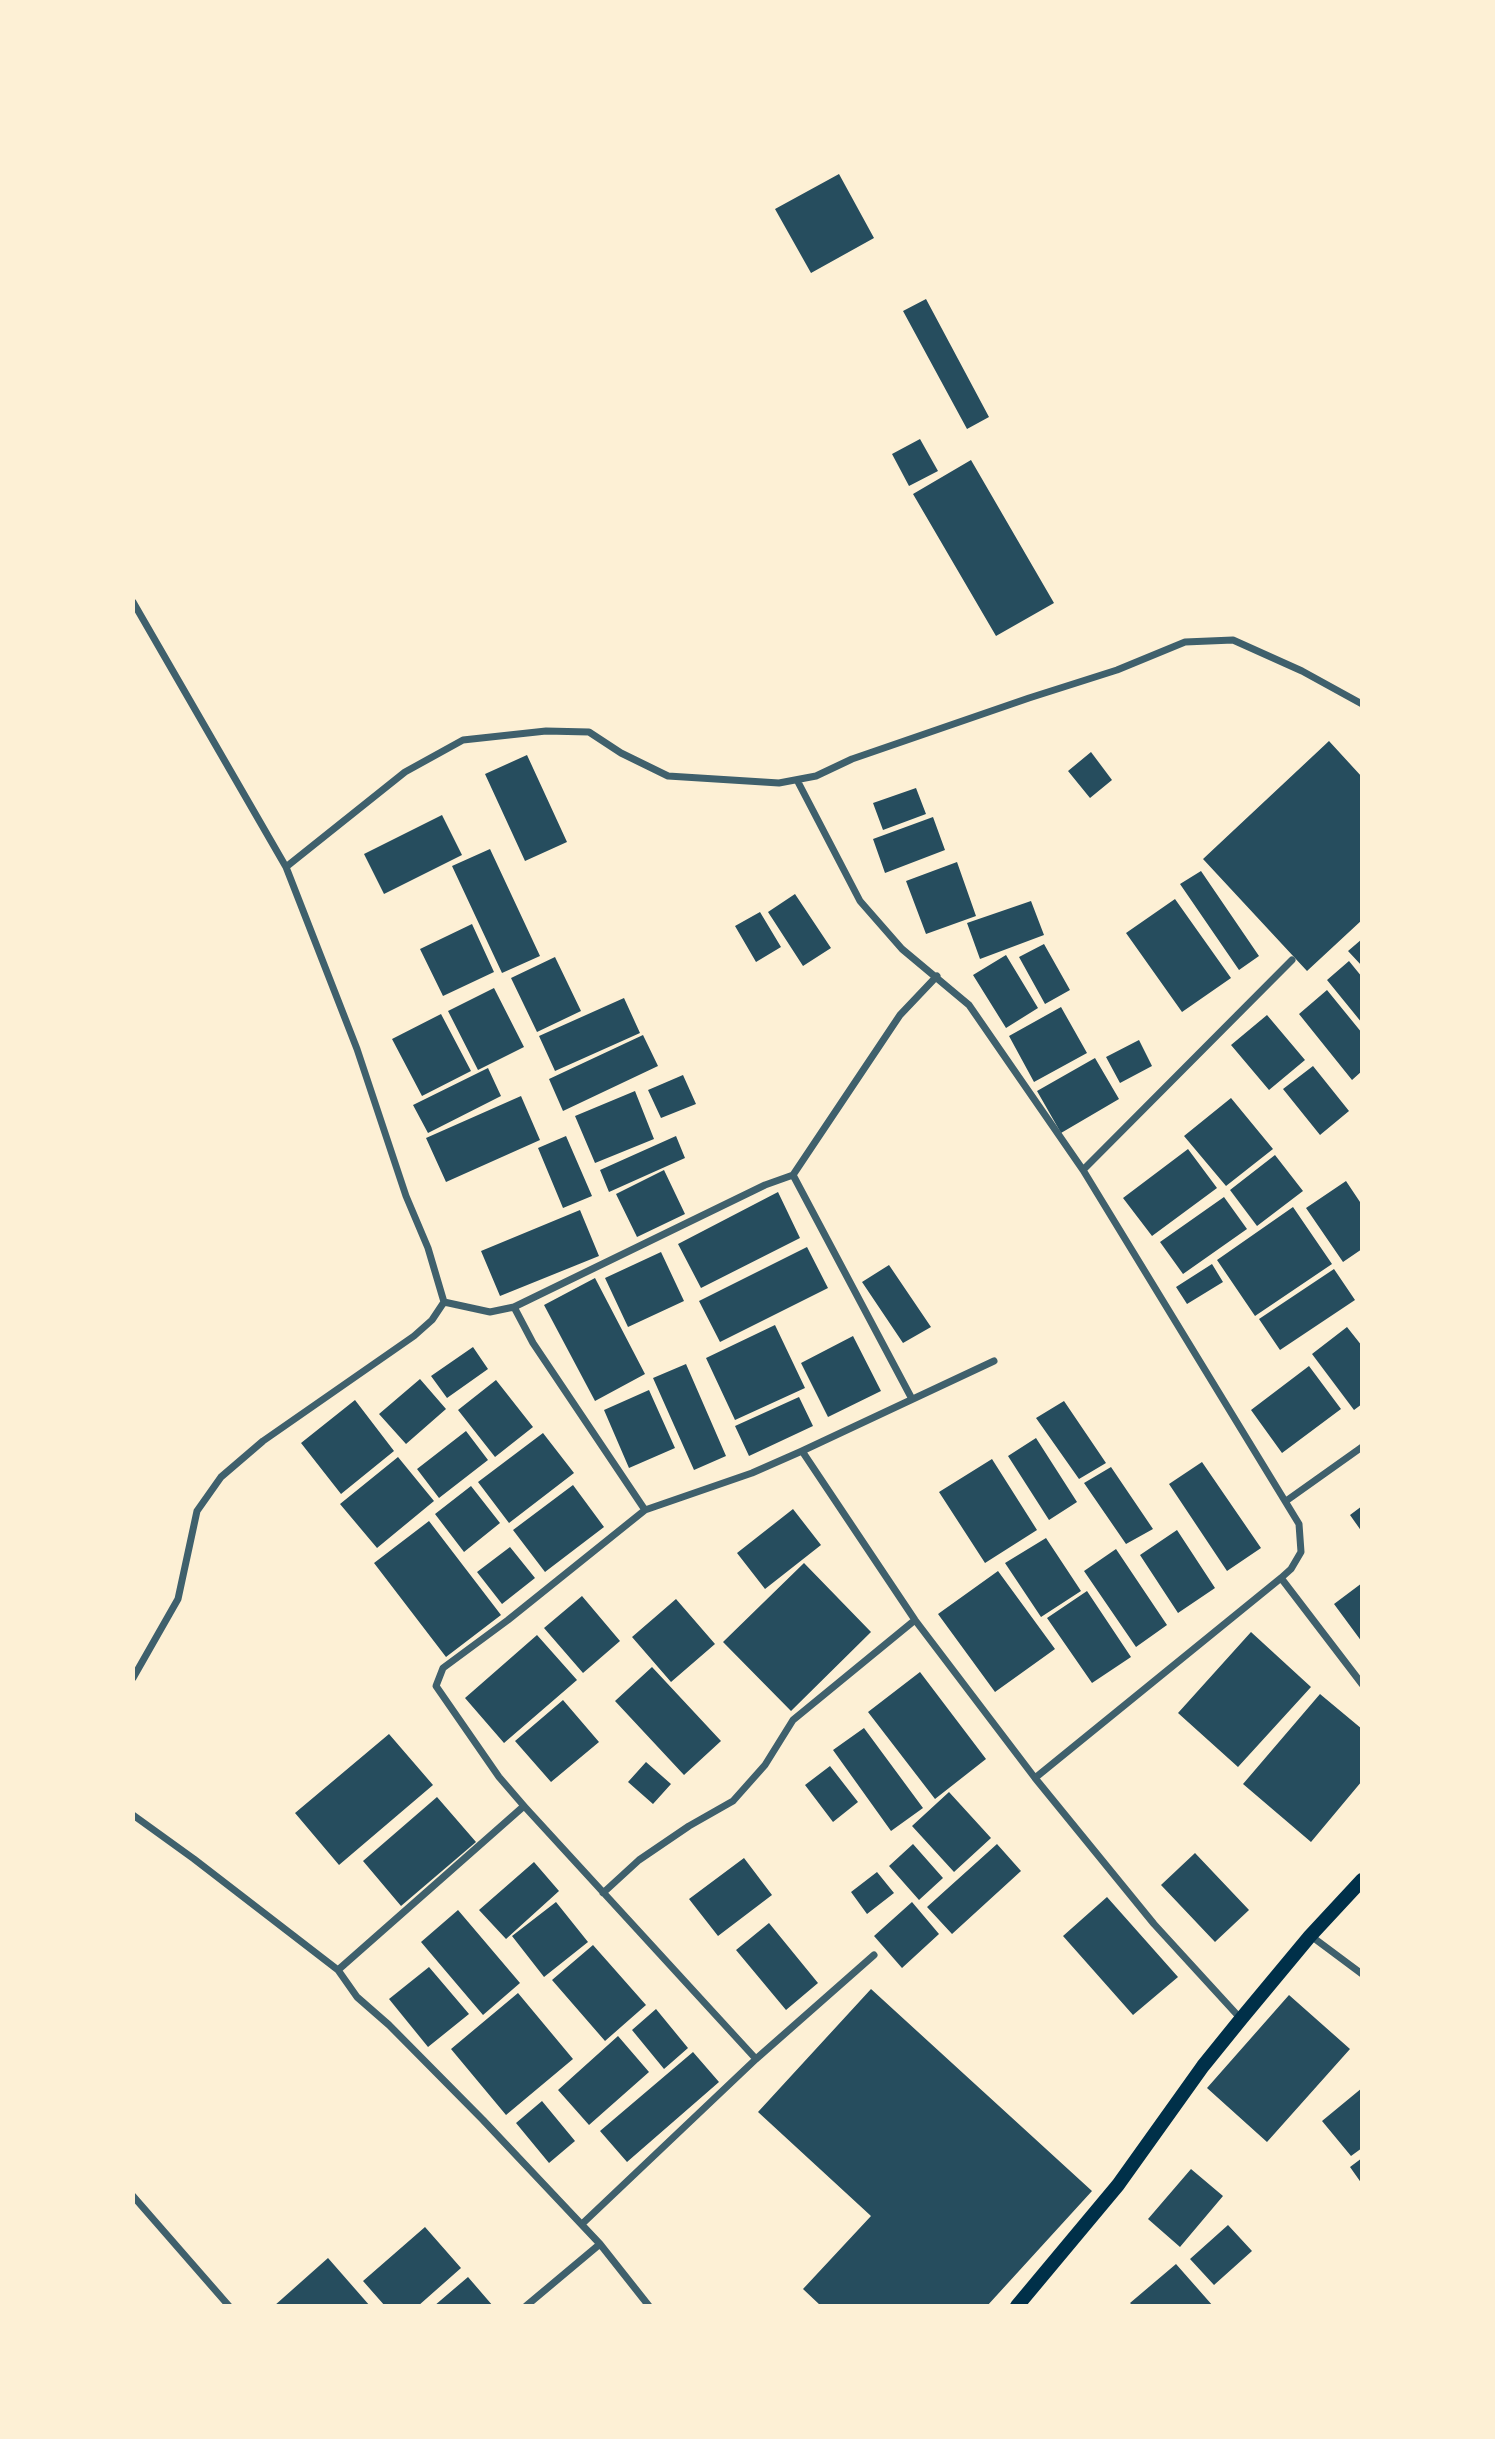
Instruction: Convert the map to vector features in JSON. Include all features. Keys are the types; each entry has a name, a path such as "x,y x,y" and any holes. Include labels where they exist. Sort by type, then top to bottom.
{"main road":[{"path":"1017,2306 1118,2185 1203,2066 1241,2018 1310,1936 1362,1880"}],"street":[{"path":"133,602 286,867 357,1049 406,1196 428,1248 444,1302"},
{"path":"286,867 405,772 463,740 546,731 589,732 621,753 668,776 779,783 816,776 852,760 1117,670 1185,642 1233,639 1302,671 1362,704"},
{"path":"797,780 860,901 902,949 968,1005 1083,1170 1299,1524 1301,1552 1291,1569 1035,1779"},
{"path":"1083,1170 1292,960"},
{"path":"444,1302 489,1312 514,1307 765,1185 793,1175 900,1015 937,976"},
{"path":"793,1175 912,1399"},
{"path":"133,1678 178,1599 197,1511 221,1476 263,1441 414,1336 432,1320 444,1302"},
{"path":"514,1307 533,1343 645,1510"},
{"path":"756,2059 499,1777 436,1686 443,1668 508,1620 645,1510 752,1473 994,1361"},
{"path":"1286,1501 1362,1447"},
{"path":"802,1451 915,1620 1035,1779 1154,1924 1241,2018"},
{"path":"1281,1578 1362,1684"},
{"path":"603,1893 639,1860 733,1801 765,1765 793,1720 915,1620"},
{"path":"338,1970 524,1806"},
{"path":"133,1815 338,1970 357,1997 389,2025 582,2224 649,2306"},
{"path":"1310,1936 1362,1973"},
{"path":"582,2224 756,2059 874,1955"},
{"path":"133,2196 229,2306"},
{"path":"526,2306 600,2244"}],"building":[{"path":"839,174 874,238 811,273 775,209"},
{"path":"926,299 989,417 967,429 903,311"},
{"path":"920,439 938,471 909,486 892,454"},
{"path":"971,460 1054,603 996,636 913,494"},
{"path":"1329,741 1362,777 1362,920 1307,971 1203,859"},
{"path":"1091,752 1112,780 1090,798 1068,771"},
{"path":"527,755 567,842 525,861 485,774"},
{"path":"916,788 926,814 883,830 873,803"},
{"path":"442,815 462,855 384,894 364,854"},
{"path":"933,817 945,850 885,873 873,839"},
{"path":"490,849 540,956 502,973 452,866"},
{"path":"957,862 976,916 926,934 906,881"},
{"path":"1201,871 1259,956 1239,970 1180,884"},
{"path":"795,894 831,948 803,966 768,912"},
{"path":"1175,899 1231,978 1182,1012 1126,933"},
{"path":"1031,901 1044,935 980,959 967,923"},
{"path":"760,912 781,947 756,962 735,926"},
{"path":"472,924 494,972 443,996 420,949"},
{"path":"1362,939 1362,966 1348,951"},
{"path":"1044,944 1070,990 1045,1004 1019,957"},
{"path":"1006,955 1038,1008 1006,1028 973,975"},
{"path":"555,957 581,1011 537,1032 511,978"},
{"path":"1349,961 1362,977 1362,1023 1327,980"},
{"path":"494,988 524,1047 478,1070 448,1011"},
{"path":"1327,990 1362,1033 1362,1071 1352,1080 1299,1014"},
{"path":"624,998 640,1033 555,1071 539,1036"},
{"path":"1061,1007 1087,1053 1034,1082 1009,1036"},
{"path":"441,1014 471,1071 422,1096 392,1039"},
{"path":"1267,1015 1305,1060 1269,1090 1231,1045"},
{"path":"643,1035 658,1066 563,1111 549,1079"},
{"path":"1139,1040 1152,1066 1120,1083 1106,1057"},
{"path":"1095,1058 1119,1099 1061,1133 1037,1091"},
{"path":"1313,1066 1349,1111 1320,1135 1283,1089"},
{"path":"488,1068 501,1096 428,1133 413,1105"},
{"path":"683,1075 696,1104 661,1118 648,1090"},
{"path":"635,1091 654,1139 595,1163 575,1116"},
{"path":"521,1096 540,1140 446,1182 426,1138"},
{"path":"1231,1098 1273,1149 1226,1186 1184,1136"},
{"path":"566,1136 592,1196 563,1208 538,1148"},
{"path":"676,1136 685,1158 609,1192 600,1170"},
{"path":"1188,1149 1217,1188 1152,1236 1123,1198"},
{"path":"1275,1155 1303,1191 1257,1226 1230,1190"},
{"path":"664,1170 685,1214 637,1237 616,1194"},
{"path":"1346,1181 1362,1205 1362,1249 1343,1262 1306,1208"},
{"path":"778,1192 800,1238 701,1288 678,1244"},
{"path":"1224,1197 1247,1229 1183,1274 1160,1242"},
{"path":"1293,1207 1332,1264 1255,1316 1217,1260"},
{"path":"580,1210 599,1256 500,1296 481,1251"},
{"path":"807,1247 828,1288 720,1342 699,1301"},
{"path":"661,1252 684,1301 628,1327 605,1278"},
{"path":"1212,1264 1223,1282 1187,1304 1176,1287"},
{"path":"889,1265 931,1327 903,1343 862,1282"},
{"path":"1334,1269 1355,1300 1280,1350 1259,1319"},
{"path":"595,1278 645,1374 595,1401 544,1305"},
{"path":"775,1325 805,1388 735,1420 706,1358"},
{"path":"1347,1327 1362,1346 1362,1404 1354,1410 1312,1354"},
{"path":"853,1336 881,1391 828,1417 801,1363"},
{"path":"473,1347 488,1369 447,1398 431,1376"},
{"path":"686,1364 726,1456 694,1470 653,1378"},
{"path":"1309,1366 1341,1409 1282,1453 1251,1410"},
{"path":"420,1379 446,1409 406,1444 379,1414"},
{"path":"496,1380 533,1427 495,1457 458,1410"},
{"path":"649,1390 675,1448 629,1468 604,1410"},
{"path":"799,1397 813,1426 749,1456 735,1426"},
{"path":"355,1400 394,1451 341,1494 301,1443"},
{"path":"1064,1401 1106,1463 1079,1479 1036,1418"},
{"path":"466,1431 488,1460 439,1498 417,1469"},
{"path":"543,1433 574,1473 509,1523 478,1482"},
{"path":"1036,1438 1077,1502 1049,1520 1008,1456"},
{"path":"398,1457 434,1501 377,1548 340,1504"},
{"path":"992,1459 1037,1530 985,1563 939,1492"},
{"path":"1202,1462 1261,1548 1227,1571 1169,1484"},
{"path":"1111,1467 1153,1529 1126,1544 1084,1483"},
{"path":"573,1485 604,1527 545,1572 513,1530"},
{"path":"471,1486 500,1523 464,1552 435,1514"},
{"path":"1362,1506 1362,1532 1350,1515"},
{"path":"793,1509 821,1545 765,1589 737,1553"},
{"path":"429,1521 501,1615 446,1657 374,1563"},
{"path":"1177,1530 1215,1588 1178,1613 1140,1555"},
{"path":"1046,1538 1081,1591 1041,1617 1005,1563"},
{"path":"510,1547 535,1578 502,1604 477,1572"},
{"path":"1116,1549 1167,1625 1136,1647 1084,1571"},
{"path":"804,1563 871,1632 791,1711 723,1642"},
{"path":"998,1571 1055,1649 995,1692 938,1614"},
{"path":"1362,1583 1362,1642 1334,1604"},
{"path":"1087,1591 1131,1657 1092,1683 1047,1618"},
{"path":"582,1596 620,1641 583,1673 544,1628"},
{"path":"676,1599 715,1644 671,1682 632,1637"},
{"path":"1251,1632 1311,1687 1238,1767 1178,1713"},
{"path":"537,1635 577,1680 504,1743 465,1698"},
{"path":"652,1667 721,1741 684,1775 615,1701"},
{"path":"920,1672 986,1759 935,1799 868,1712"},
{"path":"1320,1694 1362,1729 1362,1781 1311,1842 1243,1784"},
{"path":"563,1700 599,1742 551,1782 515,1741"},
{"path":"864,1728 923,1808 891,1831 833,1750"},
{"path":"389,1734 433,1785 339,1865 295,1813"},
{"path":"646,1762 671,1784 653,1804 628,1782"},
{"path":"830,1766 858,1802 833,1822 805,1785"},
{"path":"949,1792 991,1838 954,1872 912,1826"},
{"path":"437,1797 476,1842 401,1906 363,1861"},
{"path":"913,1844 943,1878 919,1900 889,1866"},
{"path":"997,1844 1021,1871 952,1934 927,1907"},
{"path":"1195,1853 1249,1910 1215,1942 1161,1885"},
{"path":"744,1858 772,1895 718,1936 689,1899"},
{"path":"534,1862 559,1891 506,1939 479,1910"},
{"path":"877,1872 894,1893 867,1914 851,1892"},
{"path":"1107,1897 1178,1977 1133,2015 1063,1936"},
{"path":"556,1902 588,1942 544,1977 512,1936"},
{"path":"912,1902 939,1934 902,1968 874,1936"},
{"path":"458,1910 520,1983 483,2015 421,1942"},
{"path":"769,1923 818,1983 786,2010 736,1950"},
{"path":"593,1945 646,2005 605,2041 552,1980"},
{"path":"429,1967 469,2014 428,2047 389,1999"},
{"path":"871,1989 1092,2191 987,2306 821,2306 803,2289 871,2216 758,2112"},
{"path":"518,1993 573,2059 506,2115 451,2049"},
{"path":"1289,1995 1350,2049 1267,2142 1207,2088"},
{"path":"656,2009 688,2048 664,2069 632,2030"},
{"path":"618,2036 649,2072 589,2125 558,2090"},
{"path":"693,2052 719,2082 627,2162 600,2131"},
{"path":"1362,2088 1362,2148 1351,2156 1322,2121"},
{"path":"542,2101 575,2141 549,2163 516,2123"},
{"path":"1362,2158 1362,2184 1350,2167"},
{"path":"1191,2169 1223,2196 1180,2247 1148,2219"},
{"path":"1228,2225 1252,2251 1214,2285 1190,2259"},
{"path":"425,2227 461,2268 418,2306 385,2306 363,2281"},
{"path":"328,2258 370,2306 274,2306"},
{"path":"1176,2264 1213,2306 1133,2306 1130,2303"},
{"path":"468,2277 493,2306 434,2306"}]}
